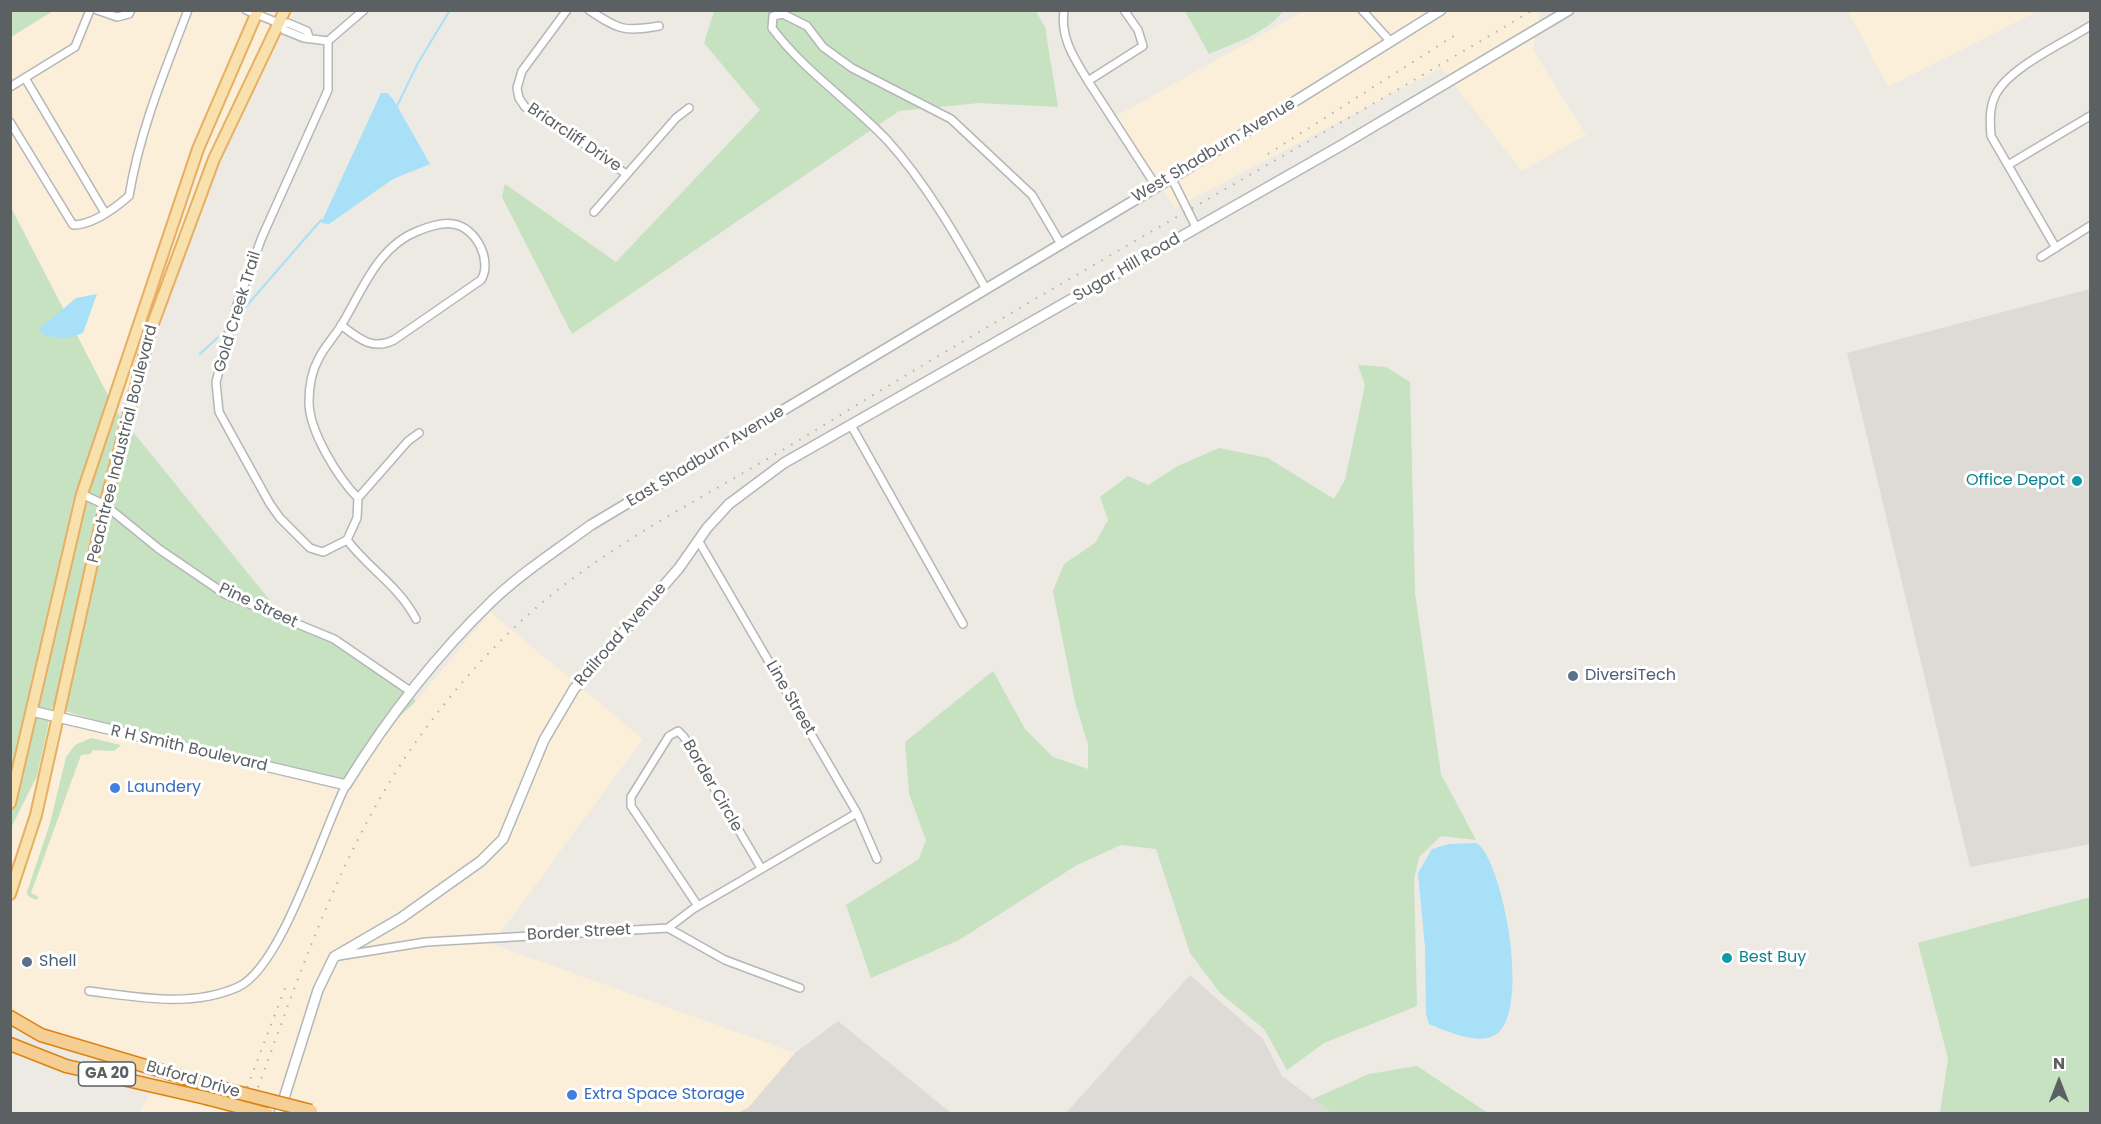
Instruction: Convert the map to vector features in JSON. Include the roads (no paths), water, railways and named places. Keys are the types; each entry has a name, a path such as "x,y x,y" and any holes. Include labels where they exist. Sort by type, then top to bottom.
{"highway":[{"name":"Buford Drive","path":"10,1017 41,1035 267,1113"},
{"name":"Buford Drive","path":"10,1044 66,1066 315,1112"}],"main road":[{"name":"Peachtree Industrial Boulevard","path":"10,894 36,815 105,505 151,329 214,159 285,10"},
{"name":"Peachtree Industrial Boulevard","path":"10,803 82,494 198,149 254,12"}],"street":[{"path":"10,87 75,47 90,10"},
{"path":"97,10 117,17 129,14 131,10"},
{"path":"10,122 73,225 84,225 105,213 129,196 134,158 188,10"},
{"path":"254,12 280,24 284,30 303,38 328,41 364,10"},
{"name":"Briarcliff Drive","path":"567,10 522,71 517,88 519,98 525,107 544,115 626,174"},
{"path":"589,10 614,26 629,31 659,26"},
{"path":"1064,10 1062,24 1067,47 1156,186"},
{"path":"1088,81 1143,46 1137,30 1124,10"},
{"path":"1362,10 1391,42"},
{"name":"Sugar Hill Road","path":"698,540 729,504 768,473 852,427 1569,10"},
{"name":"West Shadburn Avenue","path":"986,290 1391,42 1434,12"},
{"path":"986,290 909,166 885,138 788,49 772,28 773,16 783,14 807,26 823,47 852,68 951,119 1032,195 1061,244"},
{"path":"2056,248 1991,136 1990,116 1995,95 2008,77 2090,27"},
{"name":"Gold Creek Trail","path":"328,41 328,90 262,237 237,305 216,382 219,412 252,474 280,518 310,548 323,552 347,540"},
{"path":"25,78 105,213"},
{"path":"594,212 676,118 688,108"},
{"path":"2008,165 2091,116"},
{"path":"1172,177 1196,228"},
{"path":"341,325 370,344 378,345 394,340 480,280 486,269 484,255 467,230 454,224 430,227 409,235 376,266 341,325 318,358 311,379 309,404 312,423 346,485 358,498"},
{"path":"2041,257 2091,226"},
{"name":"East Shadburn Avenue","path":"346,785 378,733 410,691 494,599 591,525 986,290"},
{"path":"852,427 963,624"},
{"path":"416,619 392,583 362,559 347,540 357,518 358,498 390,461 419,433"},
{"name":"Pine Street","path":"82,494 105,505 159,549 225,594 334,639 410,691"},
{"name":"Line Street","path":"698,540 857,813 877,859"},
{"name":"Railroad Avenue","path":"334,957 401,918 481,861 503,839 544,740 574,689 595,662 679,568 698,540"},
{"name":"R H Smith Boulevard","path":"32,711 57,719 346,785"},
{"name":"Border Circle","path":"698,906 631,806 631,797 669,736 678,732 684,736 712,789 760,868"},
{"path":"89,991 162,1000 211,996 240,986 261,967 282,936 327,823 346,785"},
{"path":"800,988 725,960 668,928 698,906 760,868 833,829 857,813"},
{"name":"Border Street","path":"334,957 426,942 668,928"},
{"path":"279,1113 318,990 334,957"}],"water":[{"path":"381,93 387,93 393,99 430,164 393,179 329,224 321,223"},
{"path":"97,294 83,333 69,338 44,336 39,329 76,298"},
{"path":"1477,843 1487,856 1505,909 1513,975 1511,1004 1504,1026 1491,1037 1484,1038 1460,1035 1429,1024 1426,1014 1425,947 1418,873 1432,849 1449,844"}],"waterway":[{"path":"397,106 418,63 450,10"},
{"path":"236,318 321,220"},
{"path":"200,354 229,327"}],"railway":[{"path":"248,1114 304,962 347,863 371,815 398,769 444,705 492,650 545,600 594,563 657,523 787,448 907,374 1533,10"},
{"path":"1268,154 1460,32"},
{"path":"237,1114 287,983"}],"place":[{"name":"Office Depot","path":"2077,481"},
{"name":"DiversiTech","path":"1573,676"},
{"name":"Laundery","path":"115,788"},
{"name":"Best Buy","path":"1727,958"},
{"name":"Shell","path":"27,962"},
{"name":"Extra Space Storage","path":"572,1095"}]}
